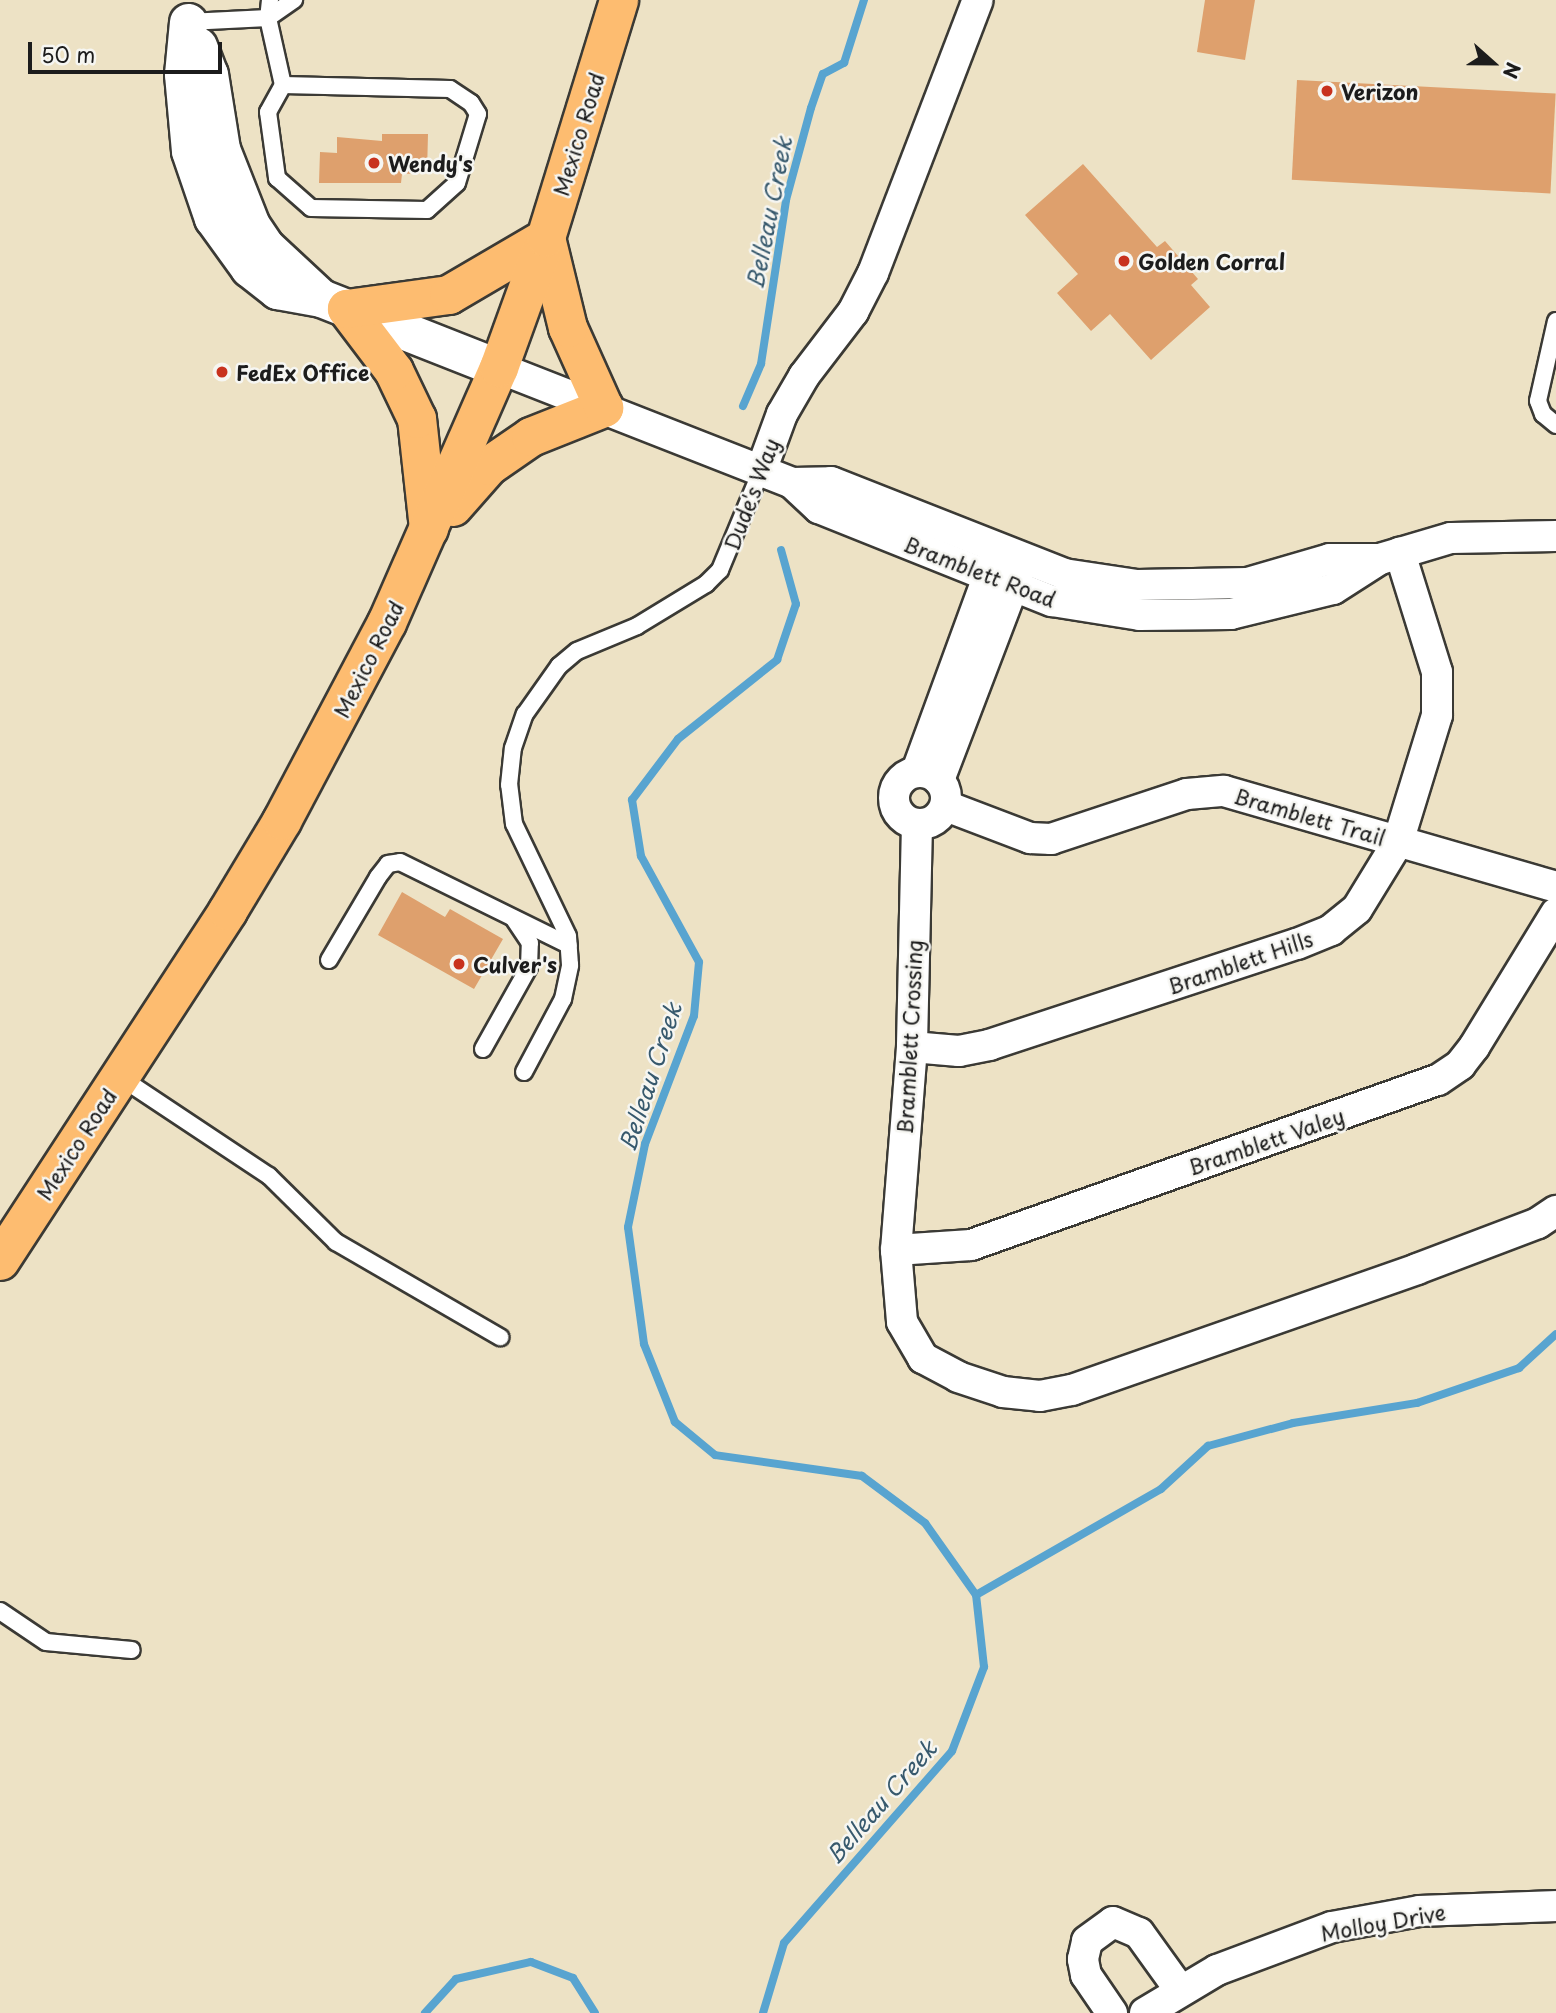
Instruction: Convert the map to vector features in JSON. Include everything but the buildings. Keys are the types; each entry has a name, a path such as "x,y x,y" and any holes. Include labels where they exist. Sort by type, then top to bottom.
{"main road":[{"name":"Mexico Road","path":"0,1261 282,821 429,535 499,369 546,237 619,0"},
{"path":"334,304 449,295 546,237 568,328 604,408 531,437 489,466 429,535"},
{"path":"334,304 394,371 417,419 429,535"}],"street":[{"name":"Dude's Way","path":"761,471 782,414 804,376 853,312 873,273 978,0"},
{"path":"186,11 183,74 190,151 213,218 249,268 277,290 334,304 499,369"},
{"name":"Bramblett Road","path":"499,369 792,483 831,482 1006,568 1104,582 1181,587 1248,583 1329,559 1390,556 1451,538 1556,536"},
{"name":"Bramblett Hills","path":"912,1047 975,1049 1297,944 1331,930 1357,909 1398,842 1434,725 1440,692 1390,556"},
{"path":"934,786 899,781 893,801 903,819 918,824 933,822 934,786 1006,568"},
{"name":"Bramblett Trail","path":"934,786 1031,838 1051,839 1188,794 1224,791 1556,887"},
{"name":"Bramblett Crossing","path":"918,824 912,1047 896,1250 902,1322 923,1358 992,1388 1040,1396 1072,1390 1417,1269 1538,1223 1556,1211"},
{"name":"Bramblett Valey","path":"896,1250 971,1245 1438,1080 1460,1065 1474,1047 1556,914"},
{"name":"Molloy Drive","path":"1145,2013 1217,1970 1332,1927 1420,1912 1556,1906"},
{"path":"1112,2013 1086,1975 1083,1959 1087,1941 1113,1922 1139,1933 1180,1990"}],"lane":[{"path":"270,0 268,18 283,85 268,111 277,178 311,208 427,209 457,183 478,114 471,103 450,89 283,85"},
{"path":"186,11 268,18 294,0"},
{"path":"1556,321 1538,401 1543,414 1556,425"},
{"name":"Dude's Way","path":"524,1072 563,999 569,945 559,914 514,824 509,785 513,748 525,714 559,666 578,651 637,626 706,584 720,570 761,471"},
{"path":"329,960 388,864 413,865 569,945"},
{"path":"483,1049 529,967 530,943 511,915"},
{"path":"120,1077 269,1176 336,1242 500,1337"},
{"path":"0,1611 46,1642 132,1650"}],"waterway":[{"name":"Belleau Creek","path":"743,406 761,364 786,200 811,108 823,74 844,63 864,0"},
{"name":"Belleau Creek","path":"763,2013 784,1943 952,1751 984,1667 976,1595 925,1523 862,1476 715,1455 675,1422 644,1344 628,1227 645,1144 694,1016 699,962 641,856 632,800 678,739 777,660 796,604 781,550"},
{"path":"976,1595 1161,1489 1208,1446 1293,1423 1417,1403 1519,1368 1556,1334"},
{"name":"Belleau Creek","path":"425,2013 456,1979 531,1962 573,1978 595,2013"}],"place":[{"name":"Verizon","path":"1327,91"},
{"name":"Wendy's","path":"374,163"},
{"name":"Golden Corral","path":"1124,261"},
{"name":"FedEx Office","path":"222,372"},
{"name":"Culver's","path":"459,964"}]}
